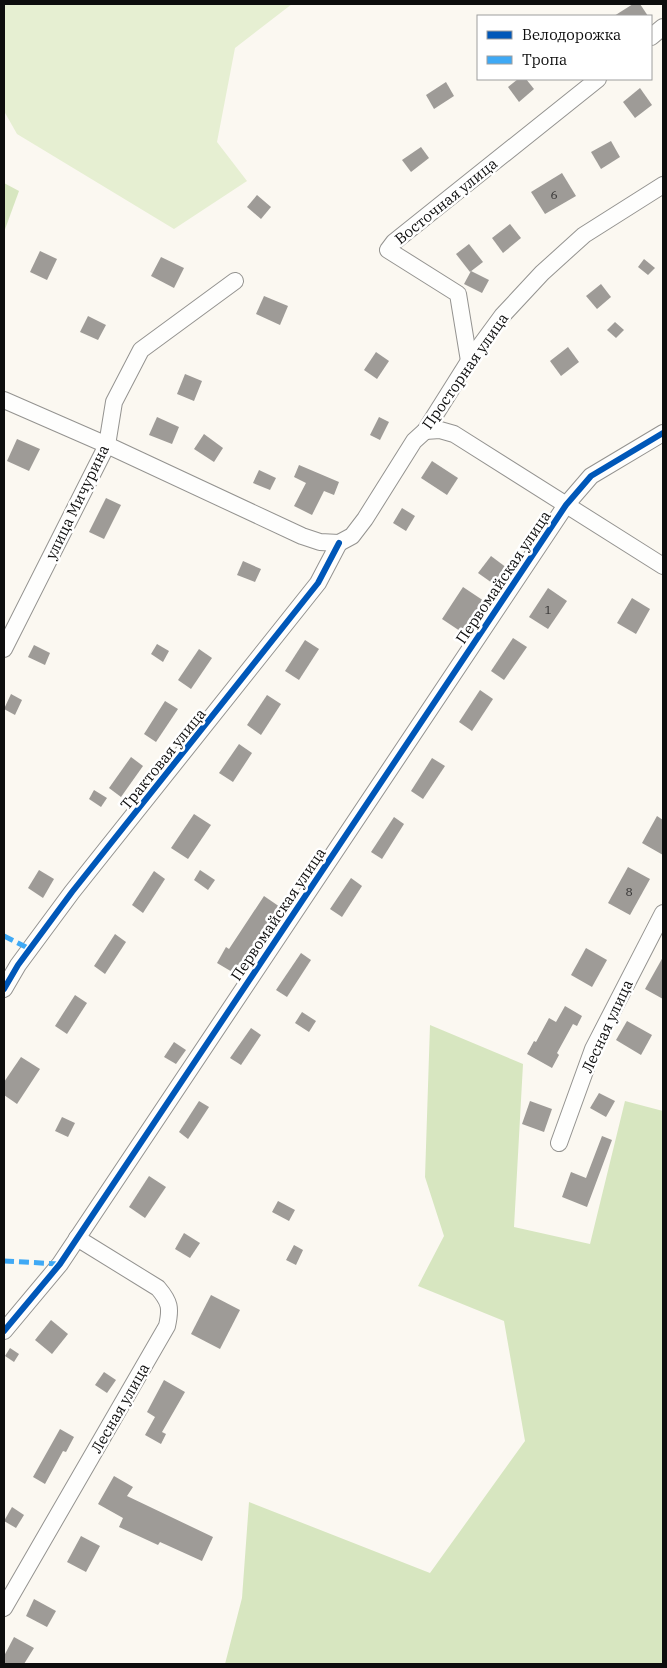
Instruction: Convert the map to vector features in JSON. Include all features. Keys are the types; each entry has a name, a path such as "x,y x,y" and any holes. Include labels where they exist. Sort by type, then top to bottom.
{"street":[{"path":"652,36 663,27"},
{"name":"Восточная улица","path":"469,361 458,294 388,250 394,242 597,80"},
{"name":"Просторная улица","path":"339,543 352,536 365,519 414,441 425,431 469,361 502,316 542,273 584,234 663,185"},
{"name":"улица Мичурина","path":"4,649 107,445 114,402 141,350 235,281"},
{"path":"4,400 107,445 302,536 320,542 339,543"},
{"path":"425,431 440,430 454,434 663,566"},
{"name":"Первомайская улица","path":"4,1331 60,1264 566,505 591,476 663,433"},
{"name":"Трактовая улица","path":"4,989 18,966 72,892 318,583 339,543"},
{"name":"Лесная улица","path":"560,1143 593,1049 663,913"},
{"name":"Лесная улица","path":"4,1608 167,1326 170,1315 170,1305 158,1288 77,1238"}],"green space":[{"path":"4,4 292,4 235,48 217,142 247,181 174,229 17,134 4,111"},
{"path":"4,183 19,191 4,232"},
{"path":"430,1025 523,1064 514,1227 590,1244 625,1101 663,1111 663,1664 225,1664 242,1598 249,1502 430,1573 525,1441 504,1321 418,1286 444,1236 425,1177"}],"building":[{"path":"633,4 640,4 647,15 616,15"},
{"path":"517,80 527,80 534,89 519,102 508,87"},
{"path":"446,82 454,96 434,109 426,95"},
{"path":"640,88 652,105 635,118 623,102"},
{"path":"611,141 620,157 601,169 591,152"},
{"path":"421,147 429,158 411,172 402,160"},
{"path":"562,173 576,196 545,214 531,192"},
{"path":"257,195 271,207 261,219 247,207"},
{"path":"510,224 521,238 503,253 492,238"},
{"path":"469,244 483,262 470,272 456,254"},
{"path":"40,251 57,259 47,280 30,272"},
{"path":"161,257 184,268 174,288 151,276"},
{"path":"644,259 655,268 648,275 638,267"},
{"path":"471,271 489,280 482,293 464,284"},
{"path":"601,284 611,297 597,309 586,296"},
{"path":"264,296 288,306 280,325 256,314"},
{"path":"88,316 106,325 98,340 80,332"},
{"path":"615,322 624,330 616,338 607,330"},
{"path":"568,347 579,362 561,376 550,361"},
{"path":"376,352 389,361 377,379 364,370"},
{"path":"185,374 202,381 194,401 177,394"},
{"path":"157,417 179,427 172,444 149,435"},
{"path":"379,417 389,422 380,440 370,435"},
{"path":"204,434 223,448 214,462 194,449"},
{"path":"17,439 40,449 29,471 7,461"},
{"path":"432,461 458,478 447,495 421,478"},
{"path":"299,465 339,482 334,495 324,491 312,515 294,506 306,483 294,477"},
{"path":"259,470 276,478 270,490 253,483"},
{"path":"106,498 121,505 104,539 89,532"},
{"path":"402,508 415,516 406,531 393,523"},
{"path":"491,556 507,568 495,585 478,573"},
{"path":"243,561 261,569 255,582 237,575"},
{"path":"463,587 484,601 463,633 442,619"},
{"path":"548,588 567,601 548,629 529,617"},
{"path":"632,598 650,609 636,634 617,623"},
{"path":"513,638 527,647 504,680 491,671"},
{"path":"305,640 319,649 299,680 285,671"},
{"path":"157,644 169,651 163,662 151,654"},
{"path":"34,645 50,653 45,665 28,657"},
{"path":"199,649 212,658 191,689 178,680"},
{"path":"480,690 493,699 472,731 459,722"},
{"path":"11,694 22,700 15,715 4,709"},
{"path":"267,695 281,704 261,735 247,725"},
{"path":"165,701 178,709 156,742 144,734"},
{"path":"239,744 252,753 233,782 219,773"},
{"path":"131,757 143,766 121,797 109,788"},
{"path":"432,758 445,766 423,799 411,791"},
{"path":"94,790 107,798 101,807 89,799"},
{"path":"194,814 211,825 188,859 171,848"},
{"path":"657,816 663,820 663,855 642,843"},
{"path":"394,817 404,824 382,859 371,852"},
{"path":"628,867 650,879 630,915 608,903"},
{"path":"39,870 54,879 43,898 28,888"},
{"path":"200,870 215,880 208,890 194,880"},
{"path":"154,871 165,879 143,913 132,905"},
{"path":"351,878 362,886 342,917 330,909"},
{"path":"264,896 280,907 246,960 248,961 239,976 217,963 226,947 229,949"},
{"path":"115,934 126,942 105,974 94,966"},
{"path":"586,948 607,960 592,987 571,975"},
{"path":"301,953 311,960 287,997 276,990"},
{"path":"663,957 663,999 645,989"},
{"path":"75,995 87,1003 67,1034 55,1026"},
{"path":"565,1006 582,1016 577,1026 573,1024 557,1053 559,1055 552,1068 527,1054 549,1018 556,1022"},
{"path":"302,1012 316,1021 309,1032 295,1023"},
{"path":"627,1021 652,1035 641,1055 616,1040"},
{"path":"251,1028 261,1035 241,1065 230,1058"},
{"path":"174,1042 186,1050 176,1064 164,1057"},
{"path":"21,1057 40,1069 17,1104 4,1095 4,1082"},
{"path":"599,1093 615,1101 606,1117 590,1108"},
{"path":"199,1101 209,1107 188,1139 179,1132"},
{"path":"530,1101 552,1109 544,1132 522,1124"},
{"path":"62,1117 75,1123 68,1137 55,1131"},
{"path":"602,1136 612,1140 587,1207 562,1197 571,1172 586,1178"},
{"path":"149,1176 166,1187 145,1218 129,1207"},
{"path":"278,1201 295,1210 289,1221 272,1212"},
{"path":"184,1233 200,1243 190,1258 175,1249"},
{"path":"294,1245 303,1250 296,1265 286,1260"},
{"path":"211,1295 240,1310 220,1349 191,1334"},
{"path":"51,1320 68,1334 52,1354 35,1340"},
{"path":"10,1348 19,1354 14,1362 5,1356"},
{"path":"104,1372 116,1380 107,1393 95,1385"},
{"path":"164,1380 185,1392 162,1432 166,1434 161,1444 145,1435 155,1417 147,1412"},
{"path":"60,1429 74,1437 66,1452 63,1451 45,1484 33,1477"},
{"path":"114,1476 133,1487 127,1496 213,1537 202,1561 160,1542 158,1545 119,1527 123,1518 98,1504"},
{"path":"12,1507 24,1515 16,1528 4,1521"},
{"path":"81,1536 100,1546 86,1572 67,1562"},
{"path":"34,1599 56,1611 47,1627 26,1616"},
{"path":"14,1637 34,1648 24,1664 4,1664 4,1656"}],"marked path":[{"path":"4,936 30,949"},
{"path":"4,1261 60,1264"}],"cycle path":[{"path":"4,1331 60,1264 566,505 591,476 663,433"},
{"path":"4,989 18,965 72,892 318,583 339,543"}]}
